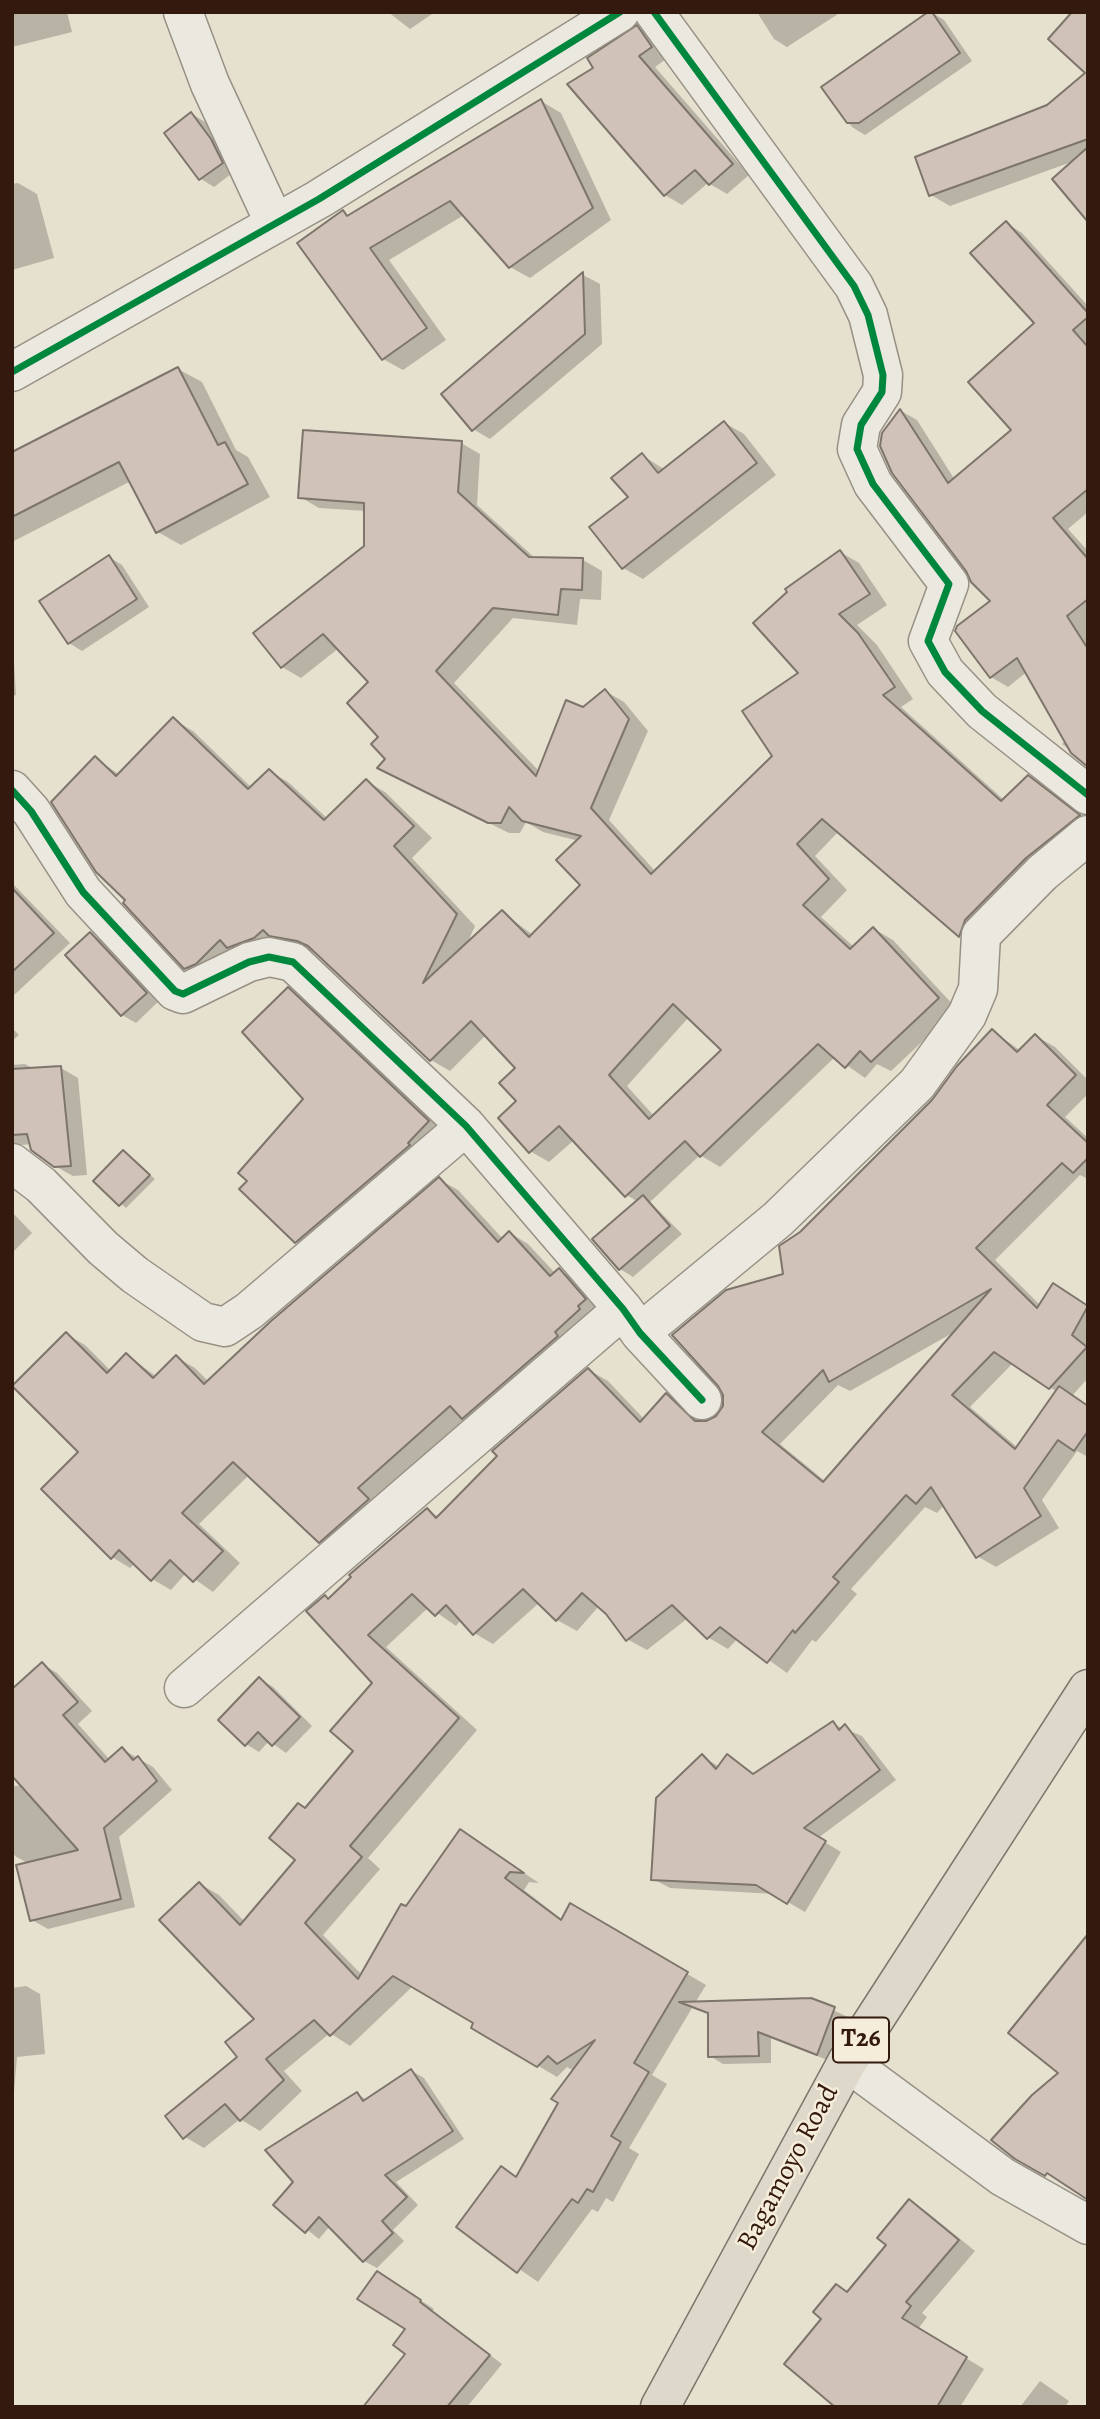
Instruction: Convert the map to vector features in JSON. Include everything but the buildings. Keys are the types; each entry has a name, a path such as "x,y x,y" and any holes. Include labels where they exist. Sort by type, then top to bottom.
{"highway":[{"name":"Bagamoyo Road","path":"660,2407 847,2062 1088,1689"}],"street":[{"path":"183,12 210,84 275,224"},
{"path":"12,372 275,224 620,12"},
{"path":"654,12 853,286 868,316 883,375 882,392 861,425 857,449 873,484 949,584 928,641 945,672 982,711 1088,795"},
{"path":"12,790 31,811 83,892 175,991 183,994 249,962 269,957 293,962 466,1125 631,1321 702,1400"},
{"path":"184,1688 631,1321 778,1219 917,1084 967,1015 978,989 981,935 1042,873 1088,835"},
{"path":"12,1163 41,1185 103,1248 135,1275 203,1322 225,1327 249,1311 466,1125"},
{"path":"847,2062 1003,2178 1088,2225"}],"cycle path":[{"path":"12,372 319,199 620,12"},
{"path":"654,12 854,286 868,315 883,375 882,392 861,425 857,449 873,484 949,584 928,641 945,672 982,711 1088,795"},
{"path":"12,790 31,811 83,892 175,991 183,994 249,962 269,957 293,962 466,1126 623,1309 640,1333 702,1400"}]}
